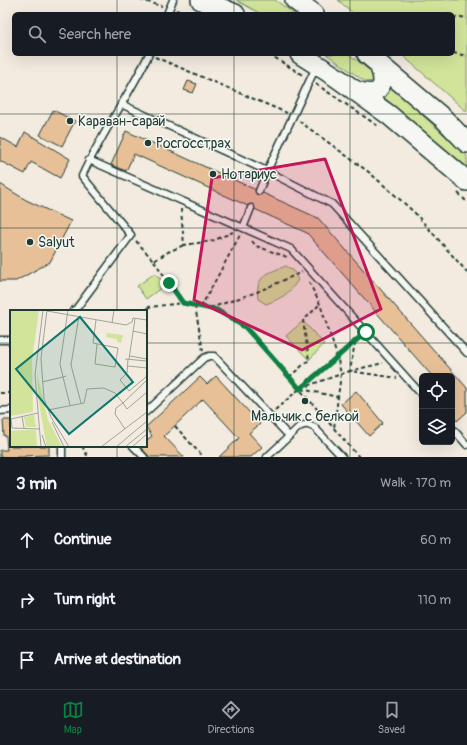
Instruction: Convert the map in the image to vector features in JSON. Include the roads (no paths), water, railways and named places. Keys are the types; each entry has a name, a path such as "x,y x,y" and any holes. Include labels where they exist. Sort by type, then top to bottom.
{"main road":[{"path":"201,0 230,12"},
{"path":"295,0 311,12"},
{"path":"302,56 314,72 354,90 371,94 377,91 381,86 382,79 381,70 371,57"},
{"path":"371,57 444,119 467,143"},
{"path":"354,90 389,115 461,186"}],"lane":[{"path":"168,12 173,0"},
{"path":"74,310 131,235 82,176 89,160 136,79 147,56"},
{"path":"259,191 314,72"},
{"path":"121,104 267,171 332,204 467,353"},
{"path":"89,160 291,249 419,392"},
{"path":"243,228 251,208"},
{"path":"147,411 204,358 214,356 289,436"},
{"path":"0,411 10,410"},
{"path":"267,457 299,427 305,425 310,425 315,428 342,457"},
{"path":"455,431 467,444"},
{"path":"134,447 144,457"}],"place":[{"name":"Караван-сарай","path":"70,121"},
{"name":"Росгосстрах","path":"148,143"},
{"name":"Нотариус","path":"213,174"},
{"name":"Salyut","path":"30,242"},
{"name":"Мальчик с белкой","path":"305,401"}]}
